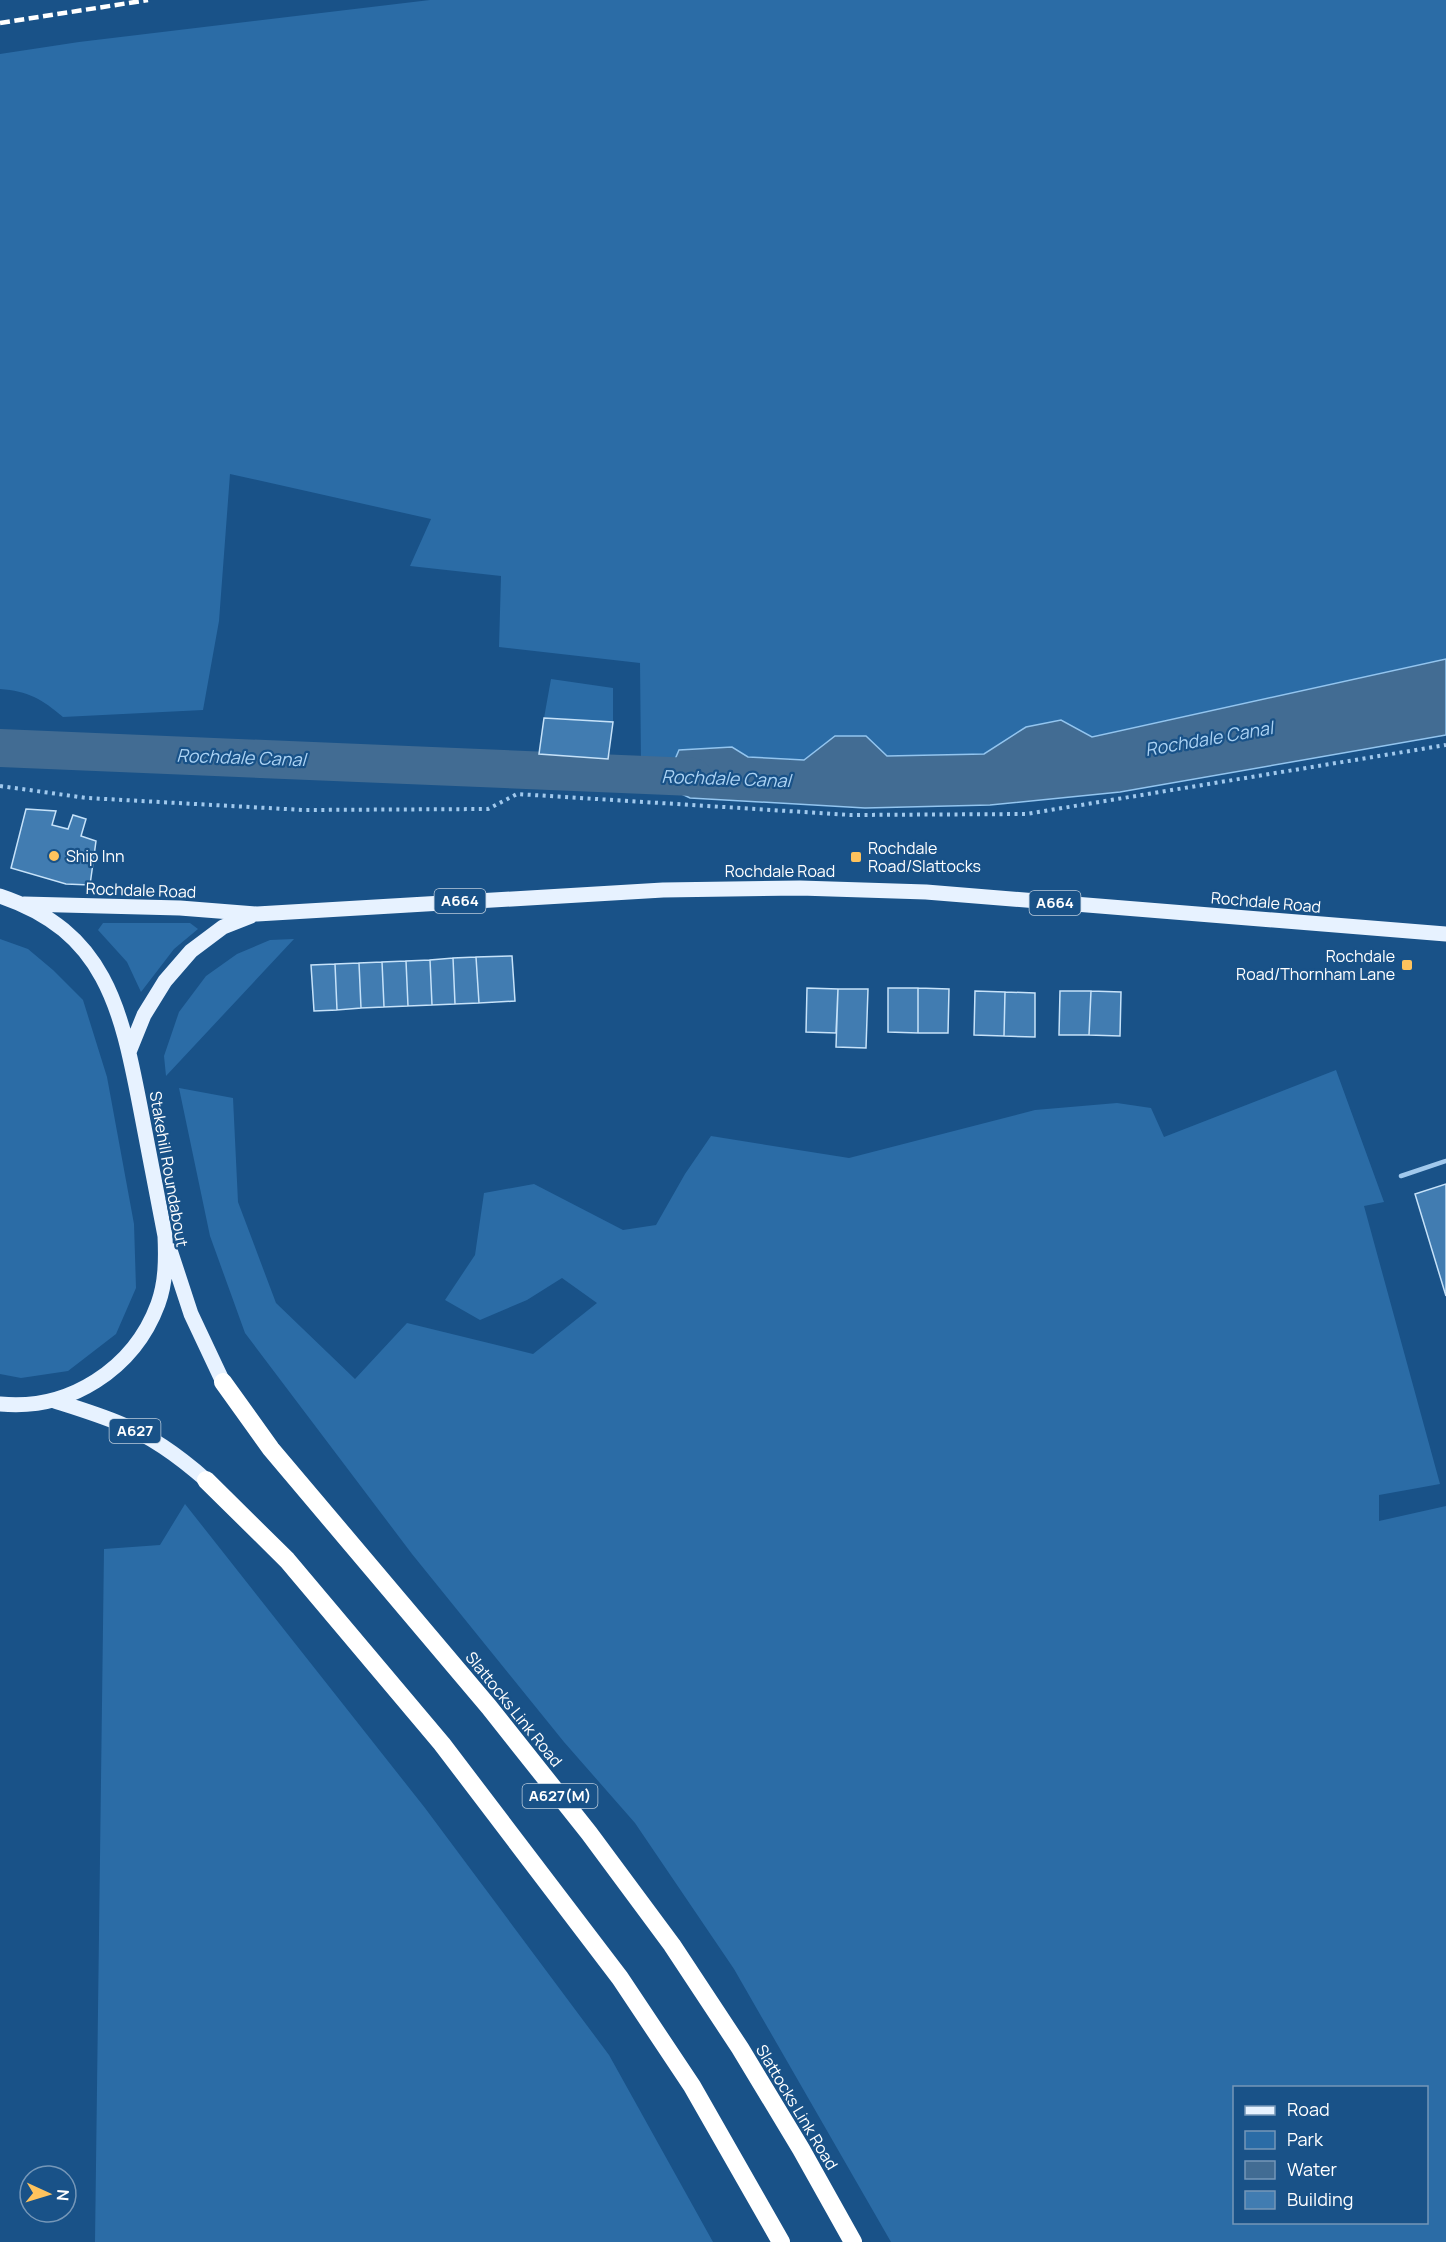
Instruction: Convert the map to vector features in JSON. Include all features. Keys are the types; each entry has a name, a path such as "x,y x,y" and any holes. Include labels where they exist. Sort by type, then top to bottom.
{"highway":[{"name":"Slattocks Link Road","path":"223,1382 271,1449 496,1716 589,1833 672,1945 740,2048 853,2242"},
{"path":"206,1480 287,1560 442,1744 620,1978 692,2086 781,2242"}],"main road":[{"name":"Rochdale Road","path":"24,904 180,908 257,914 663,890 800,888 926,892 1446,934"},
{"name":"Stakehill Roundabout","path":"0,896 24,904 55,922 83,947 95,964 116,1005 129,1052 165,1236 166,1266 158,1302 145,1331 127,1356 105,1376 55,1401 0,1404"},
{"name":"Rochdale Road","path":"129,1052 144,1015 165,981 191,951 223,927 257,914"},
{"name":"Slattocks Link Road","path":"165,1236 191,1314 223,1382"},
{"name":"A627","path":"55,1401 121,1424 146,1436 164,1446 206,1480"}],"lane":[{"path":"1401,1176 1446,1161"}],"path":[{"path":"0,786 87,798 303,810 488,809 517,794 851,815 1026,814 1446,745"}],"green space":[{"path":"430,0 1446,0 1446,659 1091,737 1061,720 1026,727 985,754 887,756 866,736 835,736 804,760 747,757 732,747 679,750 673,764 641,763 640,663 499,647 501,576 410,566 431,519 230,474 219,621 203,710 63,717 34,697 0,689 0,54 79,42"},
{"path":"551,679 613,688 613,722 544,718"},
{"path":"103,923 190,923 198,929 174,949 141,992 127,962 98,930"},
{"path":"0,939 28,949 83,1000 107,1077 134,1224 136,1288 116,1334 68,1371 21,1378 0,1374"},
{"path":"294,939 166,1076 164,1056 179,1012 206,976 237,954 270,940"},
{"path":"1336,1070 1384,1202 1364,1206 1440,1484 1379,1495 1379,1521 1446,1506 1446,2242 891,2242 734,1969 635,1823 564,1742 412,1554 245,1333 210,1236 179,1088 233,1098 238,1202 276,1303 355,1379 407,1323 533,1354 597,1303 562,1278 527,1300 480,1320 445,1300 475,1255 484,1193 534,1184 623,1230 656,1225 685,1174 711,1136 849,1158 1035,1110 1117,1103 1151,1108 1164,1137"},
{"path":"185,1504 425,1808 609,2055 713,2242 95,2242 104,1549 160,1545"}],"water":[{"path":"1446,659 1446,735 1120,792 990,805 865,808 690,798 665,786 640,786 641,763 673,764 679,750 732,747 748,757 804,760 835,736 866,736 887,756 984,754 1026,727 1061,720 1092,737"}],"building":[{"path":"544,718 613,722 608,759 539,754"},
{"name":"Ship Inn","path":"26,809 56,811 52,825 68,829 73,815 86,819 81,836 96,841 90,885 66,884 11,868"},
{"path":"512,956 515,1001 479,1003 476,957"},
{"path":"476,957 479,1003 455,1004 453,958"},
{"path":"453,958 455,1004 432,1005 430,960"},
{"path":"430,960 432,1005 408,1006 406,961"},
{"path":"406,961 408,1006 384,1007 382,962"},
{"path":"382,962 384,1007 361,1008 359,963"},
{"path":"359,963 361,1008 337,1010 335,964"},
{"path":"335,964 337,1010 314,1011 311,965"},
{"path":"807,988 838,989 836,1033 806,1032"},
{"path":"888,988 918,988 918,1033 888,1032"},
{"path":"918,988 949,989 948,1033 918,1033"},
{"path":"838,989 868,989 866,1048 836,1047"},
{"path":"975,991 1005,992 1004,1036 974,1035"},
{"path":"1060,991 1091,991 1089,1035 1059,1035"},
{"path":"1091,991 1121,992 1120,1036 1089,1035"},
{"path":"1005,992 1035,993 1035,1037 1004,1036"},
{"path":"1446,1184 1446,1296 1415,1194"}],"waterway":[{"name":"Rochdale Canal","path":"0,748 693,777"}],"railway":[{"path":"0,23 148,0"}],"place":[{"name":"Ship Inn","path":"54,856"},
{"name":"Rochdale Road/Slattocks","path":"856,857"},
{"name":"Rochdale Road/Thornham Lane","path":"1407,965"}]}
